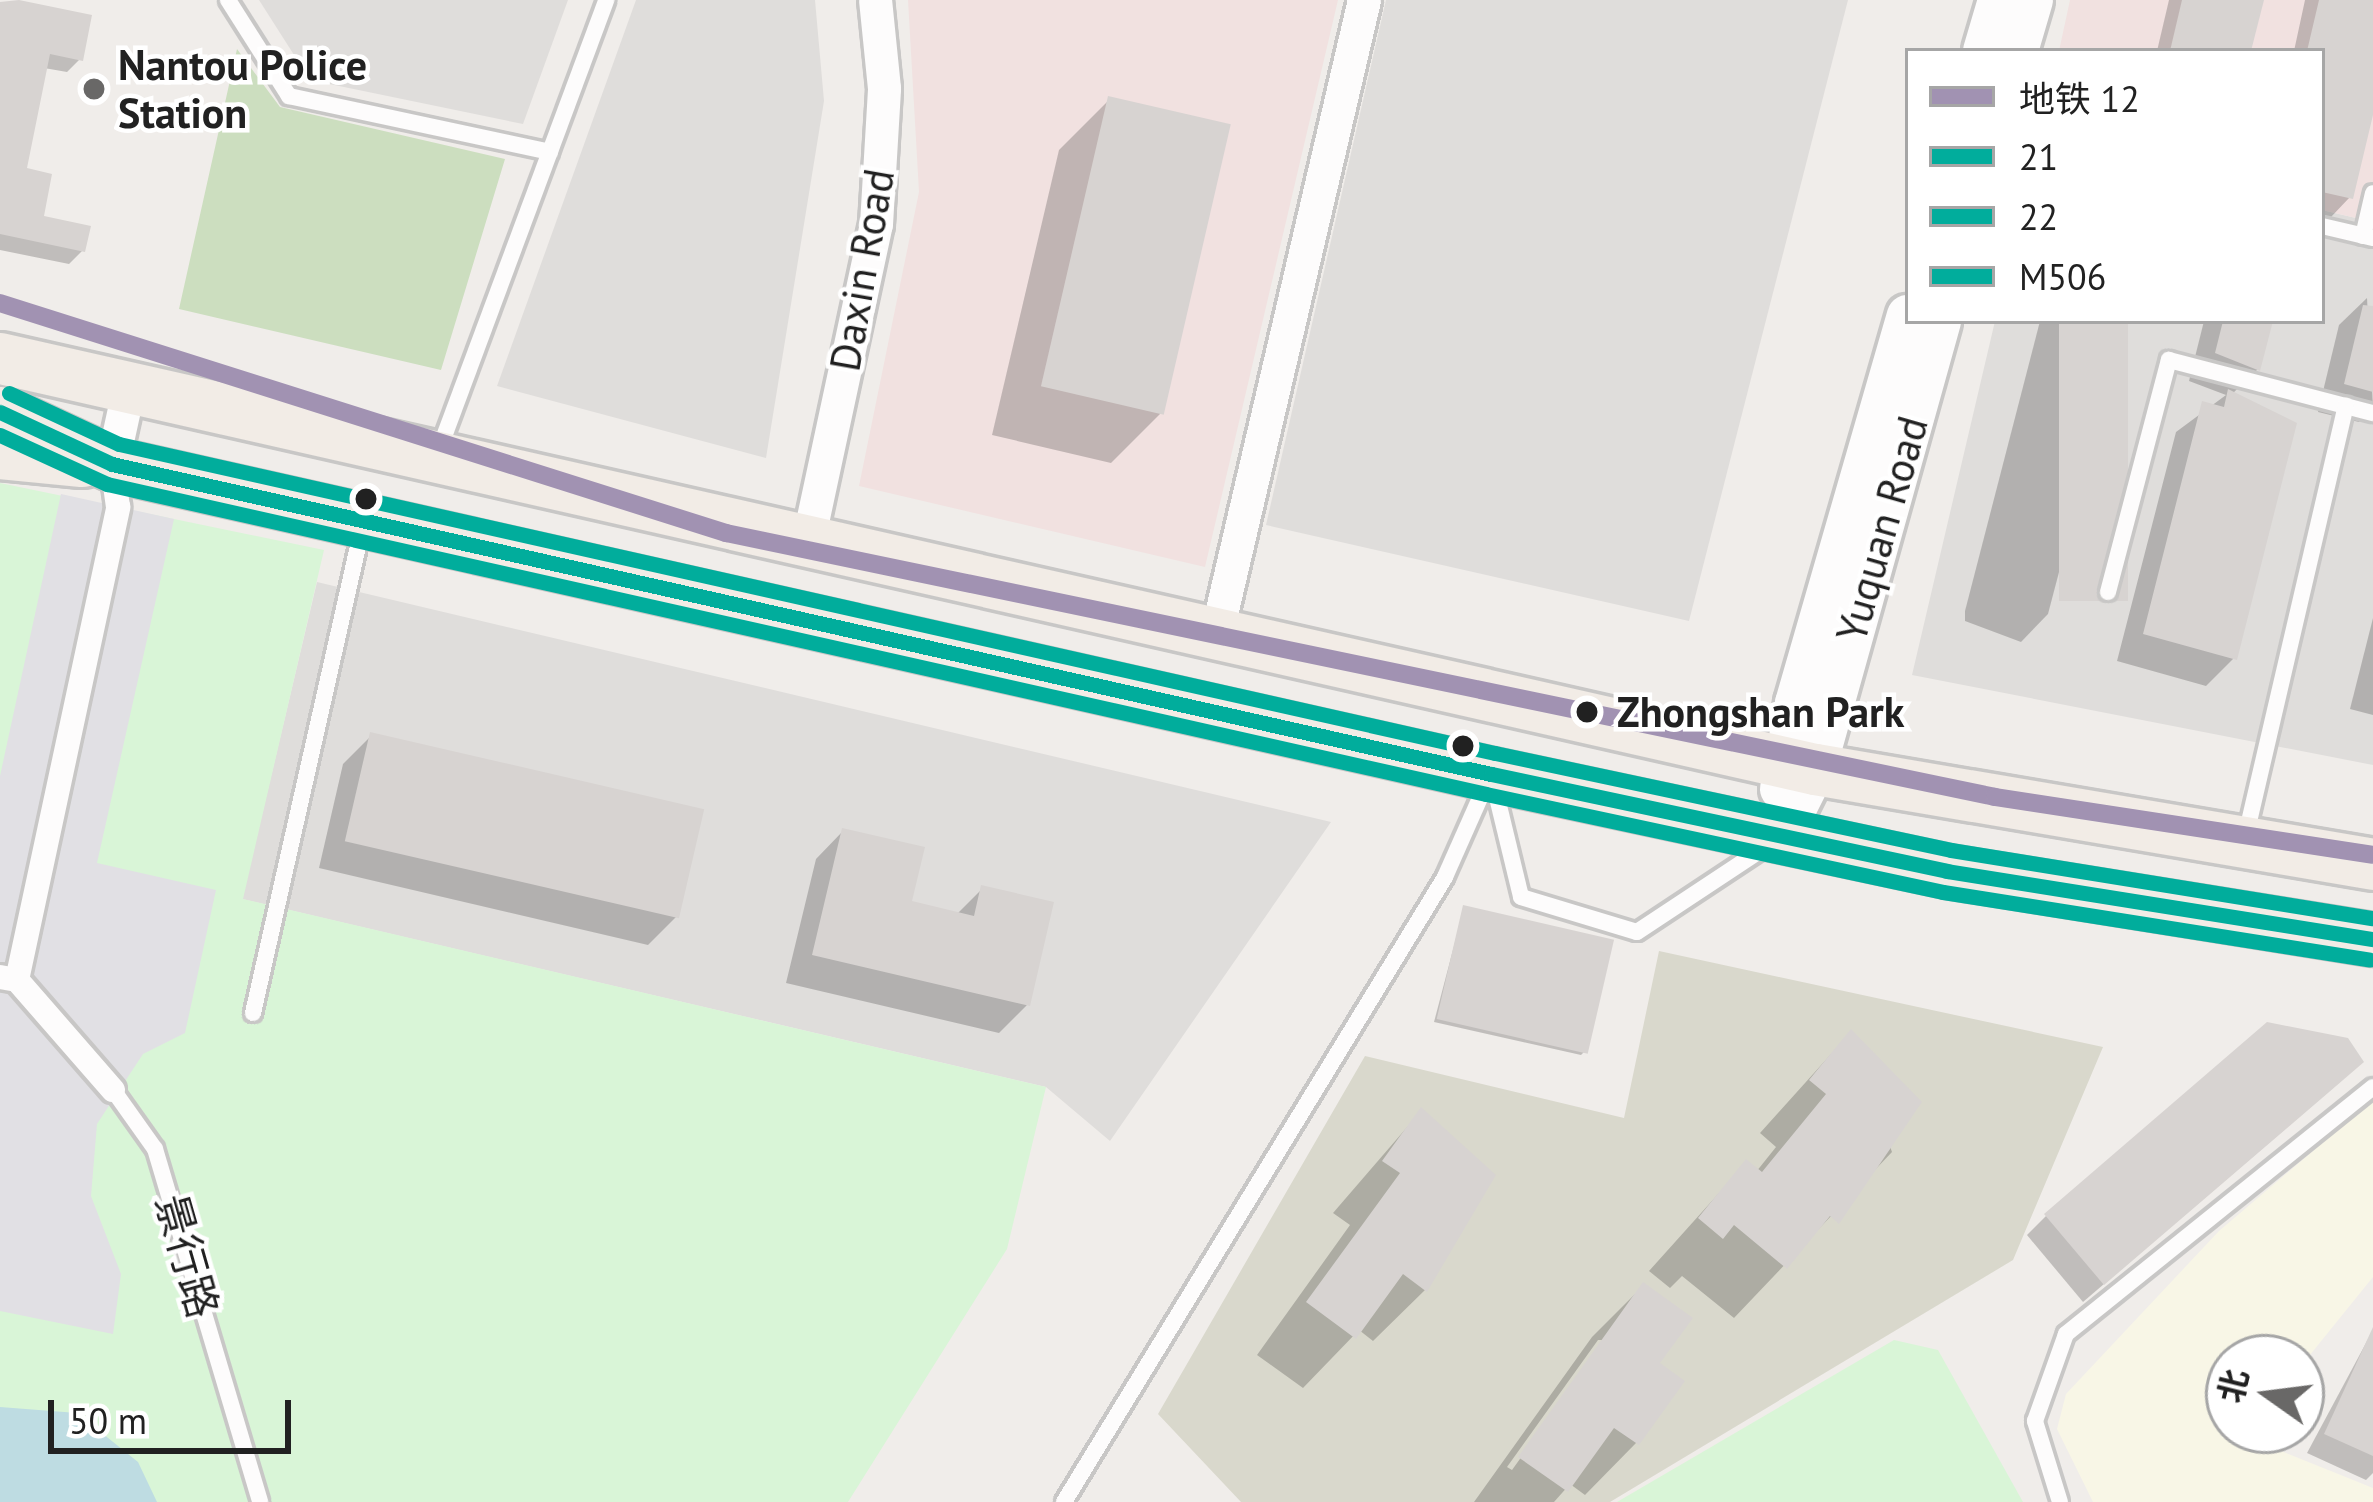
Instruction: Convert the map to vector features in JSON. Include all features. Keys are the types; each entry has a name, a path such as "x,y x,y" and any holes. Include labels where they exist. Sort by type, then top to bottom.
{"main road":[{"path":"0,358 439,451 1798,765 2373,864"},
{"path":"0,412 112,464"},
{"path":"0,453 112,464 363,524 1781,838 2373,939"}],"street":[{"name":"Daxin Road","path":"809,536 876,224 884,88 874,0"},
{"path":"1217,631 1364,0"},
{"path":"1985,48 1999,0"},
{"path":"2018,48 2032,0"},
{"name":"Yuquan Road","path":"1781,838 1906,324"},
{"name":"Yuquan Road","path":"1798,765 1939,324"},
{"path":"113,1090 8,978 118,507 112,464 129,386"}],"lane":[{"path":"439,451 606,0"},
{"path":"232,2 289,96 550,152"},
{"path":"2325,227 2368,237 2373,193"},
{"path":"2108,592 2169,360 2373,413"},
{"path":"2243,845 2346,406"},
{"path":"253,1013 363,524"},
{"path":"1491,774 1521,897 1637,932 1781,838"},
{"path":"1064,1502 1445,878 1491,774"},
{"path":"2060,1502 2035,1421 2066,1334 2373,1087"},
{"name":"景行路","path":"113,1090 155,1149 260,1502"}],"shaded area":[{"path":"259,0 568,0 523,124 310,80"},
{"path":"636,0 815,0 824,101 766,458 497,386"},
{"path":"908,0 1338,0 1205,567 859,486 919,192"},
{"path":"1386,0 1848,0 1689,621 1266,525"},
{"path":"2070,0 2373,0 2373,222 2325,211 2325,48 2060,48"},
{"path":"2325,211 2373,222 2373,765 1912,675 1994,324 2325,324"},
{"path":"61,494 174,519 97,863 216,890 185,1033 143,1054 97,1124 91,1196 121,1274 113,1334 0,1311 0,776"},
{"path":"317,582 1331,822 1110,1141 1046,1087 242,899"},
{"path":"1659,951 2103,1047 2013,1260 1610,1502 1241,1502 1158,1414 1365,1056 1624,1118"},
{"path":"2373,1100 2373,1277 2325,1336 2205,1334 2205,1454 2289,1454 2373,1488 2373,1502 2093,1502 2057,1429 2066,1394 2219,1231"}],"green space":[{"path":"237,49 280,107 505,159 441,370 179,309"},
{"path":"0,483 324,550 243,899 1046,1087 1007,1249 848,1502 0,1502"},
{"path":"1894,1340 1938,1350 2023,1502 1617,1502"}],"water":[{"path":"0,1407 77,1413 138,1462 157,1502 0,1502"}],"building":[{"path":"19,0 92,15 83,61 50,54 27,168 52,174 44,216 91,226 85,252 0,234 0,2"},
{"path":"2182,0 2264,0 2252,48 2171,48"},
{"path":"2319,0 2373,0 2373,115 2353,199 2325,193 2325,48 2308,48"},
{"path":"1108,96 1231,124 1164,415 1041,386"},
{"path":"2363,305 2373,306 2373,392 2344,384"},
{"path":"2059,324 2128,324 2128,601 2059,601"},
{"path":"2222,324 2272,324 2260,371 2215,353"},
{"path":"2228,389 2297,423 2237,660 2143,634 2202,401 2224,407"},
{"path":"370,732 704,809 679,918 345,841"},
{"path":"842,828 925,847 912,901 974,916 981,885 1054,902 1030,1006 812,955"},
{"path":"1463,905 1614,940 1588,1054 1437,1019"},
{"path":"2267,1022 2348,1038 2364,1062 2104,1285 2044,1214"},
{"path":"1851,1029 1922,1102 1839,1224 1830,1216 1787,1269 1734,1225 1723,1239 1698,1218 1746,1159 1762,1172 1826,1094 1809,1080"},
{"path":"1421,1107 1496,1175 1427,1292 1403,1274 1356,1339 1306,1302 1400,1173 1382,1161"},
{"path":"1643,1282 1693,1318 1660,1363 1685,1381 1639,1445 1614,1428 1568,1492 1518,1457"},
{"path":"2373,1327 2373,1456 2325,1432"}],"metro line":[{"name":"12","path":"0,303 726,533 1995,797 2373,855"}],"transit line":[{"name":"M506","path":"9,393 119,444 1495,753 1951,850 2373,918"},
{"name":"21","path":"0,412 112,464 1491,774 1947,871 2373,939"},
{"name":"22","path":"0,435 107,484 1486,794 1943,892 2370,960"}],"place":[{"name":"Nantou Police Station","path":"94,89"},
{"name":"Zhongshan Park","path":"1587,712"}]}
